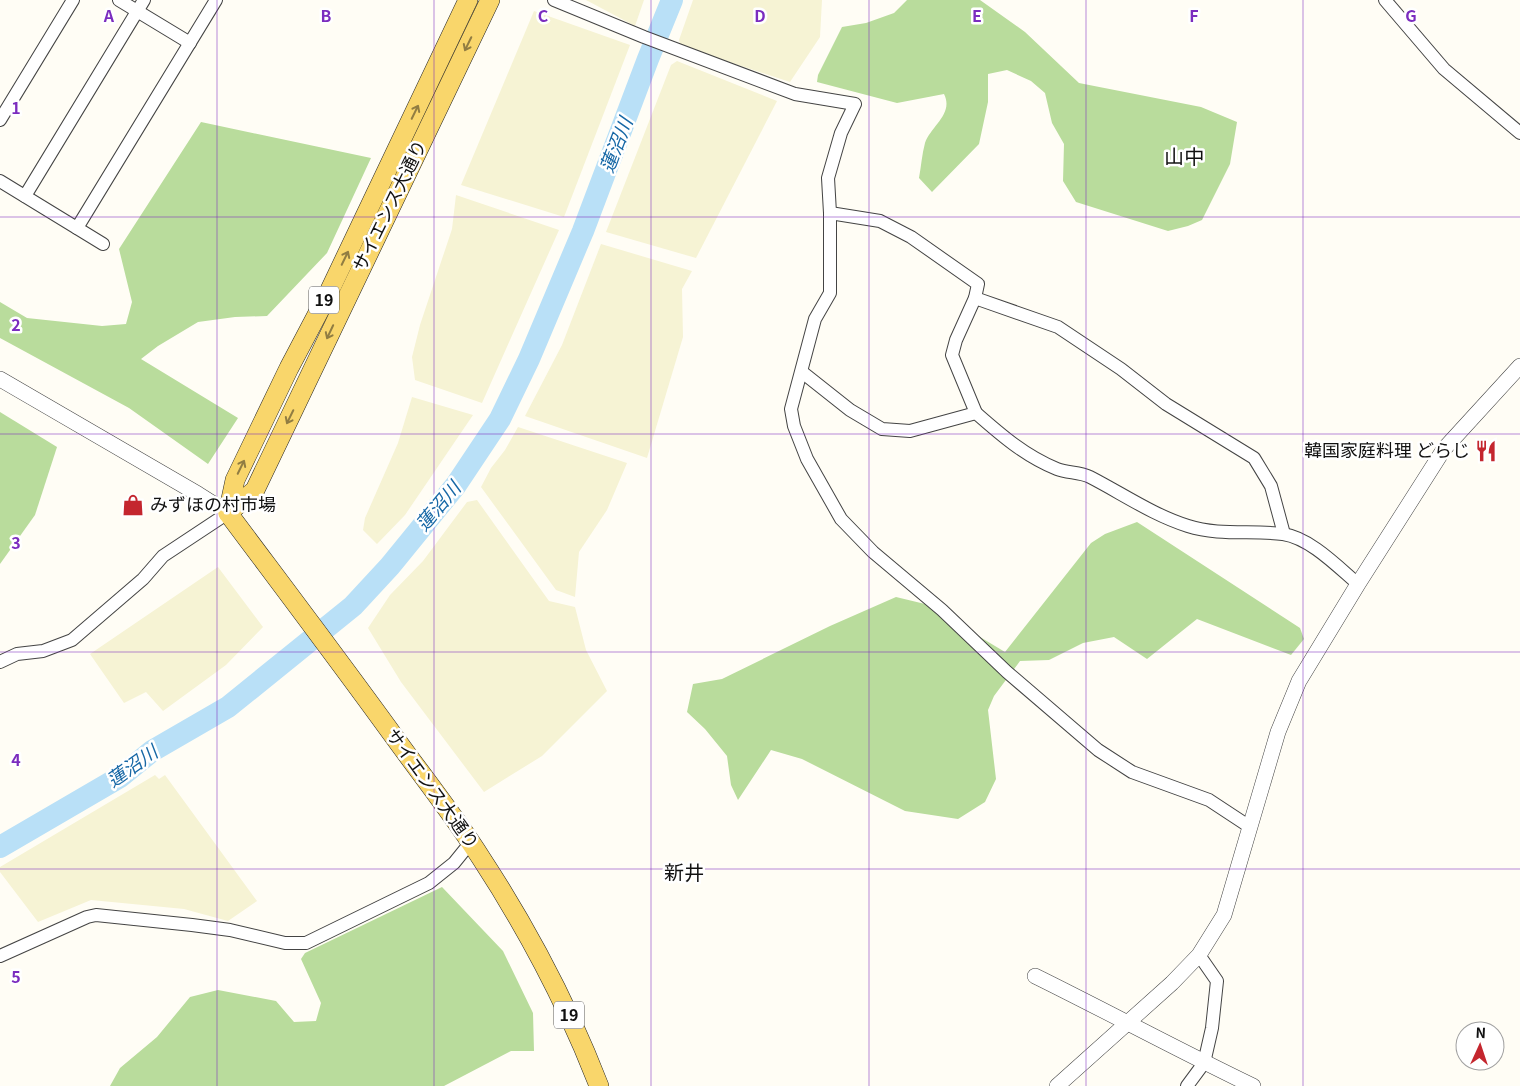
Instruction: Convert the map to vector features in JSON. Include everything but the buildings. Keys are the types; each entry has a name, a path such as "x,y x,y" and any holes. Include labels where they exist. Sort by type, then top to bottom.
{"main road":[{"name":"サイエンス大通り","path":"468,0 328,294 289,368 235,480 228,513 325,641 471,842 512,906 543,962 576,1029 599,1086"},
{"name":"サイエンス大通り","path":"228,513 255,490 490,0"}],"street":[{"path":"0,120 73,0"},
{"path":"119,0 141,5 190,43"},
{"path":"77,228 216,0"},
{"path":"554,0 644,37 795,94 855,104 841,133 828,178 830,293 815,319 792,409 794,426 807,459 841,520 873,552 942,610 1007,672 1098,750 1132,772 1209,800 1250,827"},
{"path":"1385,0 1444,69 1520,132"},
{"path":"24,196 141,5"},
{"path":"0,181 103,244"},
{"path":"830,213 880,220 911,237 978,284 975,298 956,340 952,355 976,413 1014,446 1059,470 1088,476 1146,509 1189,527 1222,532 1284,534 1312,544 1358,584"},
{"path":"975,298 1058,327 1121,368 1166,404 1254,458 1271,486 1284,534"},
{"path":"1056,1086 1172,983 1199,955 1224,915 1278,732 1299,681 1444,449 1520,366"},
{"path":"802,372 850,410 882,429 910,431 976,413"},
{"path":"0,379 228,513 163,556 143,579 72,640 43,651 17,654 0,662"},
{"path":"0,956 87,917 96,915 192,924 230,930 285,943 306,943 429,883 454,863 471,842"},
{"path":"1188,1086 1204,1063 1212,1028 1217,981 1199,955"},
{"path":"1035,976 1128,1022 1204,1063 1253,1086"}],"shaded area":[{"path":"586,0 644,0 635,26"},
{"path":"693,0 822,0 820,37 790,82 681,46 679,40"},
{"path":"534,11 630,45 564,217 461,185"},
{"path":"677,61 777,101 696,258 606,232 671,65"},
{"path":"456,195 559,230 482,403 415,380 412,357 420,325 452,229"},
{"path":"601,244 692,271 682,289 683,337 647,458 525,416 562,345"},
{"path":"412,397 473,415 405,515 377,544 363,530 365,518 398,443"},
{"path":"518,427 627,463 607,510 579,552 575,597 556,590 481,487"},
{"path":"477,500 549,601 575,607 586,650 607,691 542,756 484,792 401,682 368,628 390,595 423,561 467,502"},
{"path":"218,567 263,627 226,665 163,711 146,692 124,703 90,654"},
{"path":"155,775 159,779 165,775 257,901 228,921 184,909 91,900 38,922 0,872 0,867"}],"green space":[{"path":"907,0 980,0 1025,32 1079,83 1201,107 1237,122 1230,164 1202,220 1168,231 1076,202 1063,181 1064,144 1052,123 1045,93 1031,81 1007,70 988,74 988,102 979,144 932,192 919,178 925,143 946,108 944,94 897,103 817,82 818,75 842,27 866,23 894,13"},
{"path":"201,122 371,158 327,253 267,316 235,317 198,322 158,346 141,359 238,418 208,464 129,408 0,338 0,302 27,318 102,326 126,324 132,302 119,249"},
{"path":"0,412 57,447 35,515 0,564"},
{"path":"1137,522 1300,628 1304,639 1291,655 1197,619 1147,659 1114,637 1083,643 1049,660 1020,661 994,696 988,710 996,779 985,802 958,819 905,811 802,759 771,750 738,800 731,785 727,756 705,729 687,712 693,684 722,679 830,626 896,597 925,604 1005,652 1091,543 1105,534"},
{"path":"442,887 503,951 533,1013 534,1051 511,1051 444,1086 110,1086 120,1068 157,1037 190,997 218,990 276,1001 294,1022 316,1021 321,1003 301,959 305,953"}],"waterway":[{"name":"蓮沼川","path":"0,847 120,777 152,751 228,707 353,606 390,566 456,485 500,419 529,359 583,231 672,0"}],"place":[{"name":"韓国家庭料理 どらじ","path":"1486,451"},
{"name":"みずほの村市場","path":"133,505"}],"district":[{"name":"山中","path":"1184,157"},
{"name":"新井","path":"684,873"}]}
